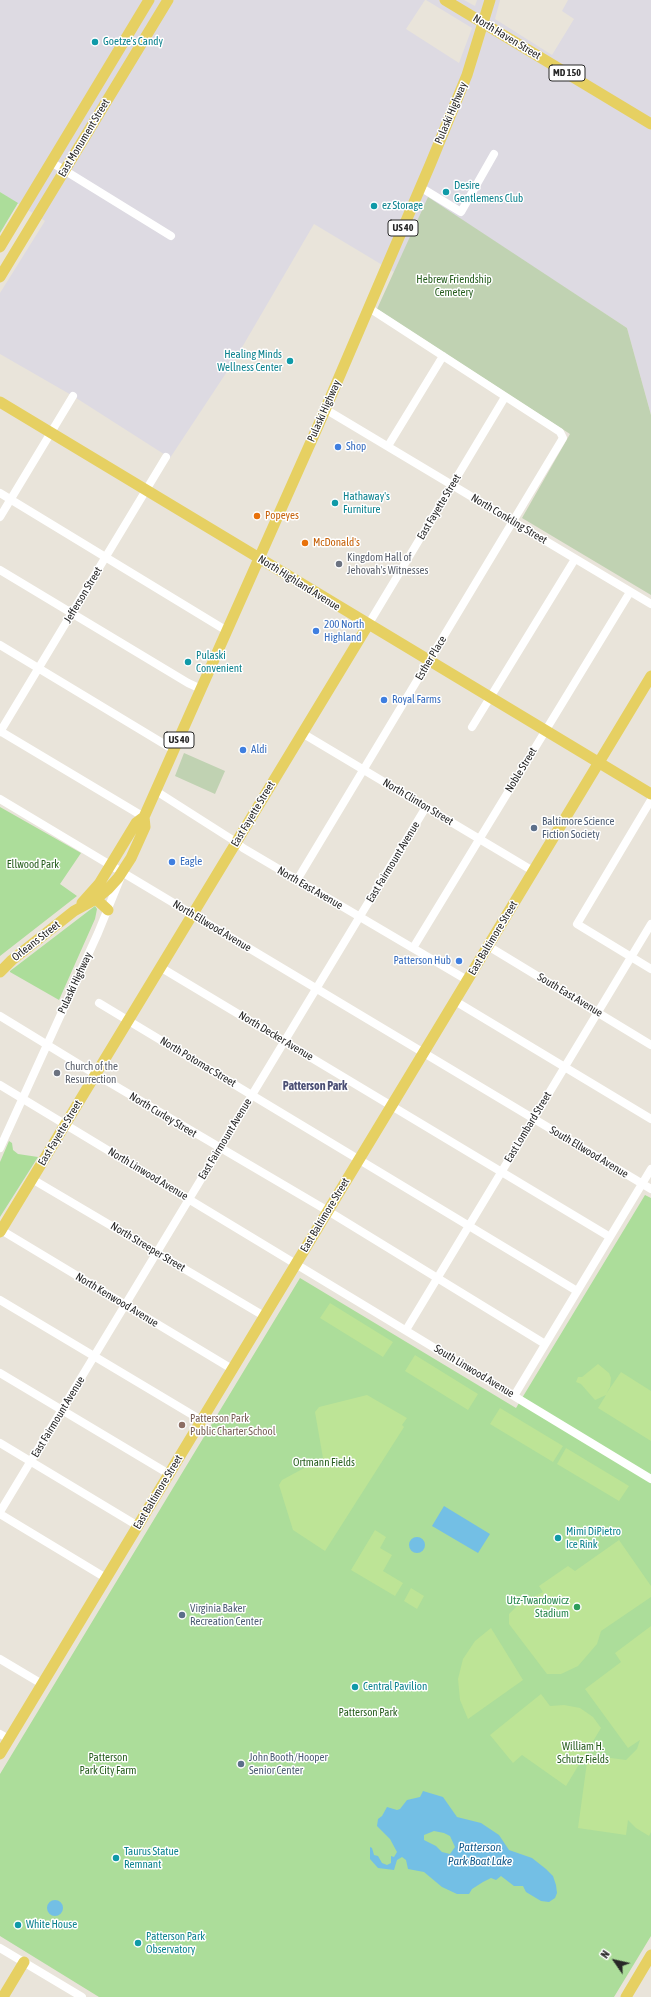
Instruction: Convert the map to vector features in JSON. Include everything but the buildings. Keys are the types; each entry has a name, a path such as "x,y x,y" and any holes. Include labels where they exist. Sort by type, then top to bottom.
{"main road":[{"name":"East Monument Street","path":"0,247 149,0"},
{"name":"East Monument Street","path":"0,277 168,0"},
{"name":"North Haven Street","path":"445,0 484,22 651,124"},
{"name":"Pulaski Highway","path":"111,866 136,823 144,817 260,558 369,308 467,75 490,0"},
{"name":"North Highland Avenue","path":"0,402 260,558 368,625 651,794"},
{"name":"East Fayette Street","path":"0,1231 368,625"},
{"name":"East Baltimore Street","path":"0,1754 4,1737 42,1684 651,676"},
{"name":"Pulaski Highway","path":"122,872 145,827 144,817"},
{"path":"122,872 120,862 128,846 128,838"},
{"name":"Orleans Street","path":"74,911 98,884 111,866"},
{"name":"Orleans Street","path":"0,972 12,960 74,911 96,899 113,884 122,872"},
{"path":"96,899 108,910"},
{"path":"626,1997 651,1955"},
{"path":"3,1997 24,1962"}],"street":[{"path":"420,187 461,212 494,154"},
{"path":"51,162 171,236"},
{"path":"369,308 505,397"},
{"path":"388,446 443,356"},
{"path":"0,517 73,396"},
{"name":"Esther Place","path":"297,880 562,440 563,436 505,397"},
{"name":"East Fayette Street","path":"368,625 505,397"},
{"name":"North Conkling Street","path":"325,409 651,604"},
{"name":"Jefferson Street","path":"0,731 166,457"},
{"path":"0,494 227,631"},
{"path":"472,727 575,559"},
{"path":"0,570 188,683 201,689"},
{"name":"Noble Street","path":"413,948 630,592"},
{"path":"0,645 174,750"},
{"path":"0,731 144,817"},
{"name":"North Clinton Street","path":"302,733 533,871"},
{"name":"North East Avenue","path":"156,791 243,848 468,980"},
{"name":"North Ellwood Avenue","path":"0,799 424,1053"},
{"path":"651,800 576,924 651,969"},
{"name":"East Fairmount Avenue","path":"0,1513 426,807"},
{"name":"Pulaski Highway","path":"0,1148 108,910 122,872"},
{"name":"East Lombard Street","path":"406,1330 651,924"},
{"name":"South East Avenue","path":"488,946 651,1045"},
{"name":"North Decker Avenue","path":"160,967 610,1237"},
{"path":"455,1001 651,1119"},
{"name":"North Potomac Street","path":"98,1003 578,1291"},
{"name":"North Curley Street","path":"0,1016 95,1074 328,1211 545,1344"},
{"name":"South Ellwood Avenue","path":"424,1053 651,1190"},
{"name":"North Linwood Avenue","path":"0,1085 296,1263"},
{"path":"514,1396 651,1169"},
{"name":"North Streeper Street","path":"32,1179 264,1316"},
{"name":"North Kenwood Avenue","path":"0,1231 232,1369"},
{"name":"South Linwood Avenue","path":"296,1263 651,1479"},
{"path":"0,1300 201,1420"},
{"path":"0,1373 169,1474"},
{"path":"0,1443 138,1526"},
{"path":"0,1513 106,1578"},
{"path":"0,1659 42,1684"},
{"path":"0,1948 82,1997"}],"shaded area":[{"path":"0,0 425,0 406,29 459,63 472,28 426,0 464,0 475,6 477,0 500,0 495,19 552,55 574,19 562,11 568,0 651,0 651,415 627,328 428,198 394,272 314,224 234,361 170,458 73,396 0,354 0,293 45,221 0,192"}],"green space":[{"path":"0,192 18,203 0,233"},
{"name":"Hebrew Friendship Cemetery","path":"428,197 627,328 651,415 651,595 522,518 570,434 377,309"},
{"path":"184,753 225,771 215,794 175,776"},
{"name":"Ellwood Park","path":"0,807 81,853 60,884 77,896 0,956"},
{"path":"95,906 97,909 95,919 59,1000 10,972 10,971"},
{"path":"9,1141 12,1143 13,1150 18,1154 38,1157 0,1217 0,1162"},
{"name":"Patterson Park","path":"645,1195 651,1198 651,1936 614,1997 99,1997 0,1936 0,1774 300,1278 516,1408"},
{"path":"330,1303 393,1342 383,1357 320,1318"},
{"path":"415,1355 478,1394 468,1410 405,1371"},
{"path":"598,1364 609,1373 611,1378 610,1387 606,1394 621,1372 651,1391 651,1441 598,1408 606,1395 595,1400 581,1384 576,1382 578,1377 582,1377"},
{"name":"Ortmann Fields","path":"367,1395 407,1418 402,1425 404,1427 325,1551 293,1530 279,1485 282,1480 323,1458 315,1412 319,1407"},
{"path":"500,1408 563,1446 553,1462 490,1424"},
{"path":"566,1448 629,1486 619,1501 557,1464"},
{"path":"375,1530 386,1537 380,1548 392,1555 383,1571 403,1583 395,1596 351,1570"},
{"name":"Utz-Twardowicz Stadium","path":"619,1540 651,1586 651,1597 601,1631 597,1644 578,1666 561,1674 547,1674 509,1624 509,1614 518,1605 543,1592 539,1586 568,1566 575,1571"},
{"path":"411,1588 424,1596 417,1609 404,1601"},
{"path":"651,1626 651,1832 649,1836 636,1828 628,1820 626,1835 578,1828 588,1755 626,1760 637,1749 640,1740 628,1748 585,1689 621,1662 615,1653"},
{"path":"491,1628 523,1680 468,1719 460,1700 458,1679 463,1659 475,1641"},
{"name":"William H. Schutz Fields","path":"541,1694 550,1706 564,1705 580,1708 593,1717 601,1728 566,1786 522,1755 513,1763 490,1735"}],"water":[{"path":"444,1506 490,1534 478,1553 432,1526"},
{"path":"417,1537 424,1542 425,1545 420,1552 417,1553 410,1548 409,1545 414,1538"},
{"name":"Patterson Park Boat Lake","path":"423,1791 443,1797 457,1817 481,1823 499,1835 509,1850 532,1858 553,1876 557,1893 555,1898 549,1902 541,1901 526,1892 523,1886 514,1886 501,1876 496,1880 491,1878 483,1882 472,1889 469,1894 457,1894 442,1887 424,1872 408,1869 406,1860 402,1857 397,1860 394,1870 378,1868 370,1859 370,1847 372,1848 374,1855 378,1856 382,1863 387,1865 391,1863 391,1856 394,1857 397,1852 390,1839 377,1826 378,1819 382,1816 387,1807 397,1810 400,1809 407,1800 420,1797","holes":["434,1831 450,1836 455,1847 450,1854 442,1852 436,1846 424,1840 424,1835"]},
{"path":"55,1900 62,1905 63,1908 58,1915 55,1916 48,1911 47,1908 52,1901"}],"place":[{"name":"Goetze's Candy","path":"95,42"},
{"name":"Desire Gentlemens Club","path":"446,192"},
{"name":"ez Storage","path":"374,206"},
{"name":"Healing Minds Wellness Center","path":"290,361"},
{"name":"Shop","path":"338,447"},
{"name":"Hathaway's Furniture","path":"335,503"},
{"name":"Popeyes","path":"257,516"},
{"name":"McDonald's","path":"305,543"},
{"name":"Kingdom Hall of Jehovah's Witnesses","path":"339,564"},
{"name":"200 North Highland","path":"316,631"},
{"name":"Pulaski Convenient","path":"188,662"},
{"name":"Royal Farms","path":"384,700"},
{"name":"Aldi","path":"243,750"},
{"name":"Baltimore Science Fiction Society","path":"534,828"},
{"name":"Eagle","path":"172,862"},
{"name":"Patterson Hub","path":"459,961"},
{"name":"Church of the Resurrection","path":"57,1073"},
{"name":"Patterson Park Public Charter School","path":"182,1425"},
{"name":"Mimi DiPietro Ice Rink","path":"558,1538"},
{"name":"Utz-Twardowicz Stadium","path":"577,1607"},
{"name":"Virginia Baker Recreation Center","path":"182,1615"},
{"name":"Central Pavilion","path":"355,1687"},
{"name":"John Booth/Hooper Senior Center","path":"241,1764"},
{"name":"Taurus Statue Remnant","path":"116,1858"},
{"name":"White House","path":"18,1925"},
{"name":"Patterson Park Observatory","path":"138,1943"}],"district":[{"name":"Patterson Park","path":"315,1086"}],"park label":[{"name":"Patterson Park City Farm","path":"108,1764"}]}
